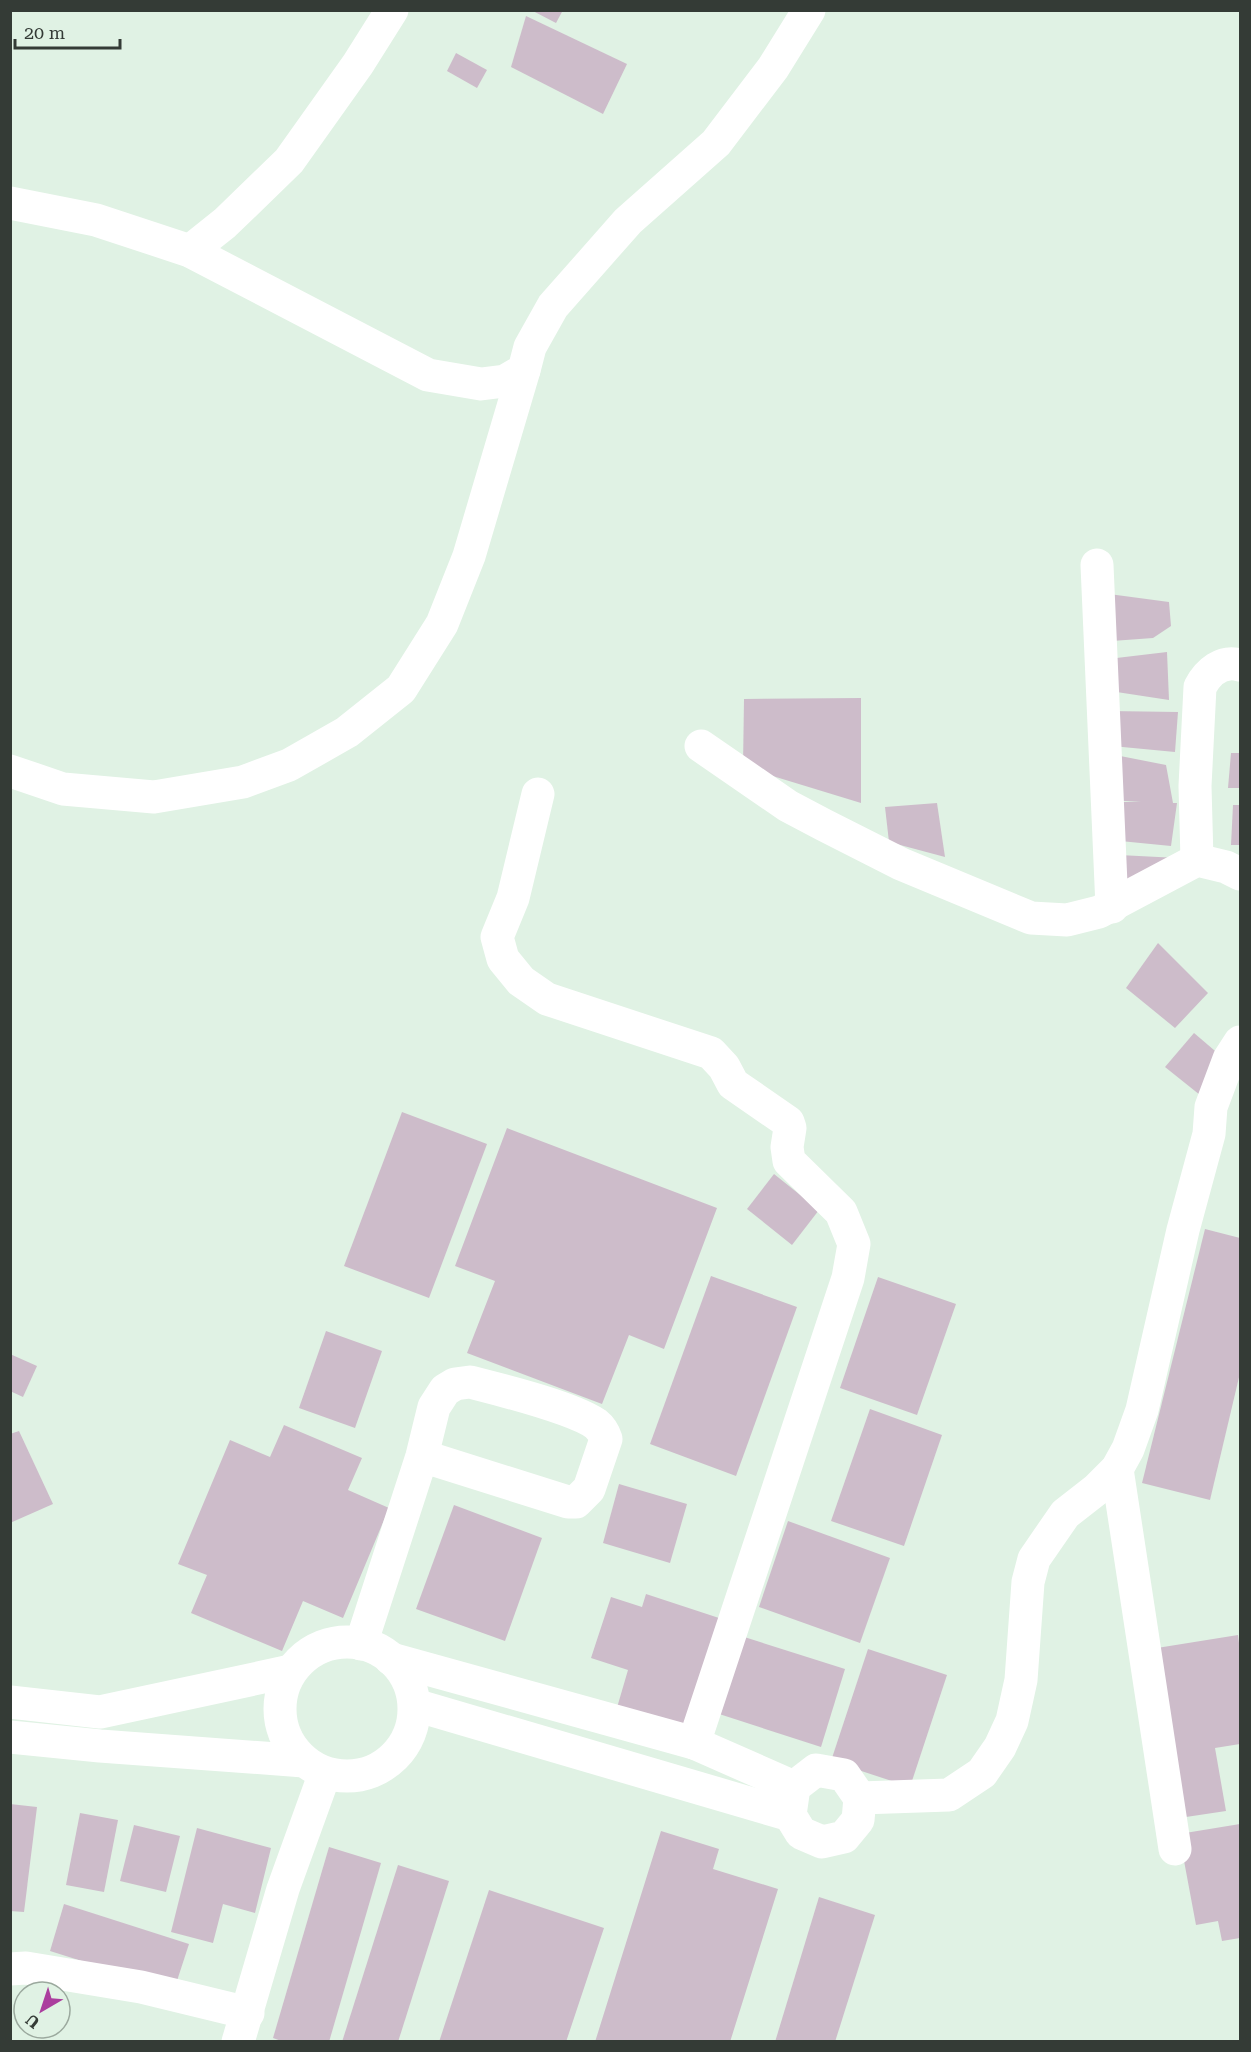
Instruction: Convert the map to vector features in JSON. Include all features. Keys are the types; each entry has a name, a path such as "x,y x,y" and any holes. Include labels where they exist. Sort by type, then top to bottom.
{"lane":[{"path":"190,251 225,223 289,161 358,64 392,10"},
{"path":"10,771 63,789 154,797 243,782 289,765 347,732 402,689 442,624 469,556 530,347 553,306 628,221 716,143 773,68 809,10"},
{"path":"10,203 96,220 190,251 428,375 481,384 505,381 524,370"},
{"path":"1097,565 1112,907"},
{"path":"1197,860 1195,786 1200,687 1209,673 1217,668 1234,663 1240,665"},
{"path":"701,746 788,806 824,825 901,864 1002,908 1031,918 1056,920 1086,916 1112,907 1197,860 1226,867 1240,874"},
{"path":"538,794 513,898 497,937 503,959 521,981 547,999 711,1053 724,1067 732,1084 788,1122 790,1128 787,1147 789,1161 842,1212 854,1244 848,1278 694,1743"},
{"path":"860,1798 949,1795 968,1784 992,1763 1012,1721 1021,1680 1028,1582 1034,1559 1065,1514 1097,1490 1117,1469 1142,1410 1182,1230 1209,1134 1211,1107 1229,1059 1240,1042"},
{"path":"361,1644 422,1456 436,1401 445,1390 463,1382 582,1417 600,1427 606,1439 589,1489 576,1502 568,1502 422,1456"},
{"path":"1117,1469 1175,1849"},
{"path":"315,1767 288,1742 280,1719 281,1694 291,1671 310,1653 335,1643 361,1644 391,1659 694,1743 792,1801 801,1833 822,1842 844,1837 858,1820 860,1798 844,1775 816,1770 792,1801"},
{"path":"10,1737 315,1767 351,1777 377,1770 398,1755 411,1732 415,1705 408,1680 391,1659"},
{"path":"10,1702 100,1712 291,1671"},
{"path":"415,1705 792,1801"},
{"path":"100,1712 100,1746"},
{"path":"10,1969 26,1968 141,1987 243,2027 315,1767"}],"building":[{"path":"531,10 563,10 556,23"},
{"path":"526,16 627,64 603,114 511,67"},
{"path":"456,53 487,70 477,88 447,71"},
{"path":"1109,594 1169,602 1171,626 1153,638 1112,641"},
{"path":"1167,652 1169,700 1110,691 1108,659"},
{"path":"861,698 861,803 743,767 744,699"},
{"path":"1109,711 1178,712 1175,752 1112,746"},
{"path":"1105,753 1166,765 1173,803 1177,803 1171,846 1110,840 1114,802 1141,802 1109,800"},
{"path":"1231,753 1240,753 1240,788 1228,788"},
{"path":"937,803 945,857 889,842 885,807"},
{"path":"1233,805 1240,805 1240,845 1231,845"},
{"path":"1119,855 1178,858 1120,893"},
{"path":"1158,943 1208,993 1175,1028 1126,988"},
{"path":"1194,1033 1228,1062 1200,1095 1165,1067"},
{"path":"402,1112 487,1144 429,1298 344,1266"},
{"path":"507,1128 717,1208 664,1349 629,1335 602,1404 467,1353 495,1281 455,1266"},
{"path":"774,1174 819,1210 792,1245 747,1209"},
{"path":"1205,1229 1240,1238 1240,1373 1210,1500 1142,1483"},
{"path":"711,1276 797,1307 736,1476 650,1444"},
{"path":"878,1277 956,1304 917,1415 840,1388"},
{"path":"326,1331 382,1351 355,1428 299,1408"},
{"path":"10,1354 37,1366 23,1397 10,1391"},
{"path":"870,1409 942,1435 904,1546 831,1521"},
{"path":"284,1425 362,1458 348,1490 389,1508 343,1618 303,1601 282,1651 191,1613 207,1575 178,1564 230,1440 270,1457"},
{"path":"19,1431 53,1504 10,1523 10,1434"},
{"path":"619,1484 687,1504 670,1563 603,1543"},
{"path":"454,1505 542,1538 505,1641 416,1609"},
{"path":"788,1521 890,1558 860,1643 759,1607"},
{"path":"646,1594 719,1618 683,1733 616,1711 628,1670 591,1658 611,1597 642,1607"},
{"path":"738,1635 845,1669 821,1747 713,1712"},
{"path":"1238,1635 1240,1744 1215,1748 1226,1811 1186,1817 1157,1648"},
{"path":"868,1649 947,1675 910,1787 831,1761"},
{"path":"10,1804 37,1807 24,1912 10,1911"},
{"path":"80,1813 118,1820 104,1892 66,1885"},
{"path":"1240,1824 1240,1938 1222,1941 1218,1921 1196,1925 1179,1834"},
{"path":"134,1825 180,1836 166,1892 120,1881"},
{"path":"197,1828 271,1848 255,1913 223,1904 213,1943 171,1932"},
{"path":"661,1831 719,1849 713,1869 778,1889 730,2042 595,2042"},
{"path":"329,1847 381,1863 329,2042 284,2042 273,2038"},
{"path":"398,1865 449,1881 398,2042 342,2042"},
{"path":"489,1890 604,1928 566,2042 439,2042"},
{"path":"819,1897 875,1915 835,2042 775,2042"},
{"path":"64,1904 189,1944 174,1990 50,1951"}]}
